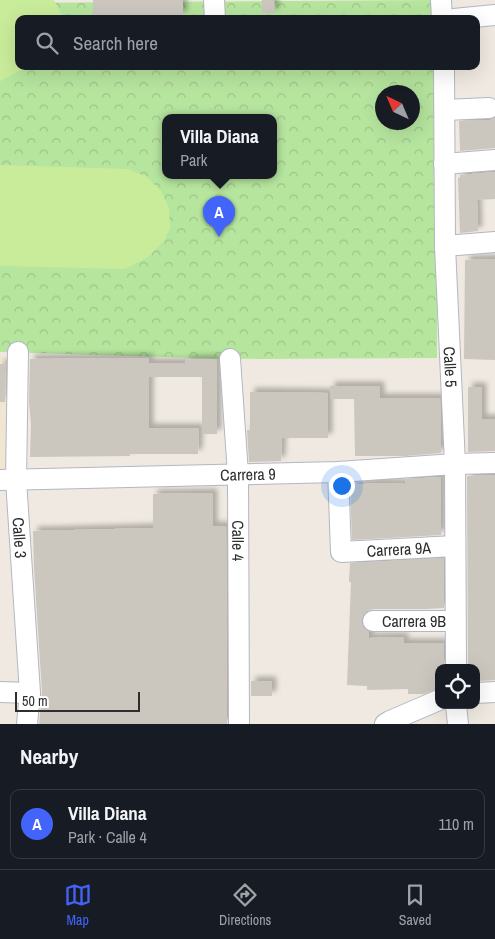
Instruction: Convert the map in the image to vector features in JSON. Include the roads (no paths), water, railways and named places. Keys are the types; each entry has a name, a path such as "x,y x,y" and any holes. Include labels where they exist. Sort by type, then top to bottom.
{"street":[{"path":"214,0 215,15"},
{"path":"441,0 442,15"},
{"path":"480,16 495,15"},
{"name":"Calle 5","path":"444,70 445,246 455,464 456,664"},
{"path":"445,110 489,108"},
{"path":"444,164 495,160"},
{"path":"445,246 495,242"},
{"name":"Calle 3","path":"18,352 8,480 30,693 27,724"},
{"name":"Calle 4","path":"230,359 238,474 239,724"},
{"name":"Carrera 9","path":"8,480 338,472 495,463"},
{"name":"Carrera 9A","path":"338,472 341,552 455,546"},
{"name":"Carrera 9B","path":"373,621 455,621"},
{"path":"0,692 30,693"},
{"path":"480,693 495,692"},
{"path":"385,724 435,702"},
{"path":"456,709 458,724"}],"place":[{"name":"Villa Diana","path":"219,237"}]}
